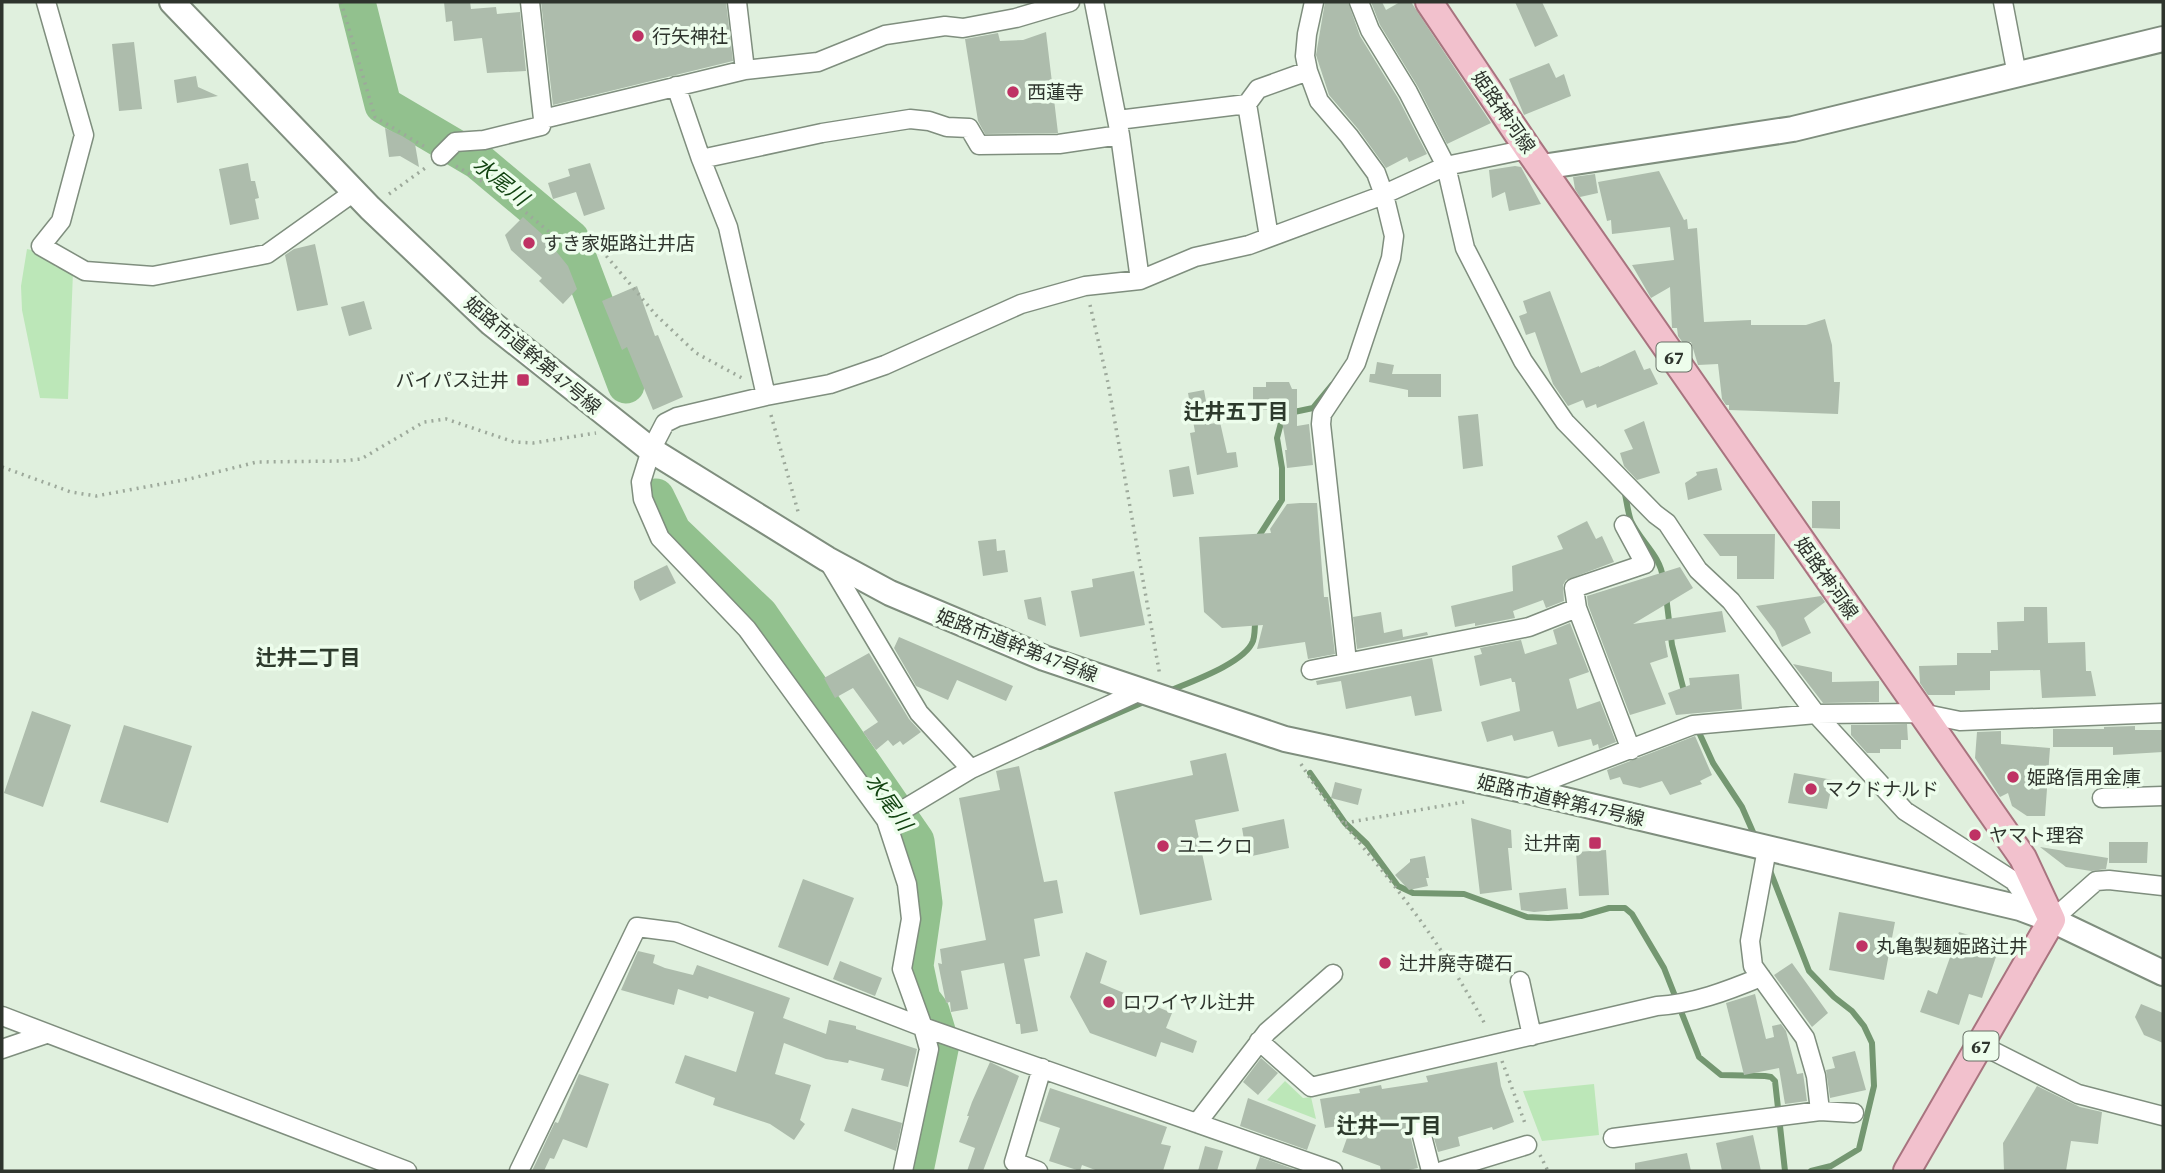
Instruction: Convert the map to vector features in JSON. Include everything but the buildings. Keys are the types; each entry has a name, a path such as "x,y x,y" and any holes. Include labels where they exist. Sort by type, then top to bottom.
{"main road":[{"name":"姫路神河線","path":"1429,2 2023,858 2045,917"},
{"name":"67","path":"1907,1171 1981,1045 2045,917"}],"street":[{"path":"46,2 84,135 61,221 41,246 85,271 153,276 267,254 362,200"},
{"name":"姫路市道幹第47号線","path":"172,2 362,200 491,323 651,450 817,553 890,593 1044,658 1285,739 1522,790 2045,917 2163,973"},
{"path":"441,156 455,142 484,140 541,126 543,119 530,2"},
{"path":"737,2 745,70"},
{"path":"543,119 745,70 818,62 885,35 945,26 963,28 1016,18 1070,2"},
{"path":"1094,2 1119,127 1140,280"},
{"path":"1314,2 1306,45 1308,71 1318,101 1349,136 1376,173 1394,236 1391,258 1356,363 1322,414 1348,662"},
{"path":"1359,2 1370,30 1408,92 1446,166 1465,248 1523,360 1565,422 1667,523 1698,570 1731,601 1816,714 1905,811 2014,881 2045,917 2096,881 2163,886"},
{"path":"2003,2 2017,75"},
{"path":"903,1171 929,1049 902,969 911,919 907,884 886,820 747,629 660,538 643,499 641,482 651,450 665,423 677,417 830,384 885,365 1021,304 1085,286 1140,280 1195,257 1249,245 1384,195 1446,166 1793,129 2163,39"},
{"path":"701,159 822,133 910,119 947,127 969,128 979,145 1059,144 1119,127 1247,104 1258,89 1308,71"},
{"path":"676,86 728,227 766,396"},
{"path":"1247,104 1269,237"},
{"path":"1624,525 1645,564 1574,588 1577,608 1630,750"},
{"path":"817,553 919,713 971,769"},
{"path":"1311,670 1529,627 1577,608"},
{"path":"886,820 971,769 1140,691"},
{"path":"1522,790 1693,725 1816,714 1921,713 1960,721 2163,713"},
{"path":"2102,798 2163,796"},
{"path":"1767,849 1750,941 1753,966 1805,1038 1816,1076 1820,1111"},
{"path":"519,1171 637,927 676,932 923,1027 1197,1123 1308,1167 1333,1171"},
{"path":"1197,1123 1266,1032 1333,974"},
{"path":"1259,1041 1311,1087 1657,1006 1678,1005 1730,990 1761,977"},
{"path":"1520,981 1532,1036"},
{"path":"2,1016 389,1168 407,1171"},
{"path":"2,1049 46,1034"},
{"path":"1981,1045 2078,1094 2163,1116"},
{"path":"1038,1171 1014,1162 1042,1068"},
{"path":"1613,1138 1820,1111 1854,1114"},
{"path":"1419,1124 1431,1171"},
{"path":"1442,1171 1531,1142"}],"path":[{"path":"341,2 375,117 505,195 559,240 593,240 656,315 696,353 736,373 766,396 817,553"},
{"path":"362,200 441,156"},
{"path":"1085,286 1108,383 1165,699"},
{"path":"2,467 71,492 96,496 189,479 257,462 342,461 361,458 424,422 446,419 514,442 533,443 622,429"},
{"path":"1285,739 1319,793 1406,900 1455,970 1496,1045 1531,1142 1548,1171"},
{"path":"1345,823 1472,800"}],"green space":[{"path":"27,249 40,252 56,267 73,272 68,399 40,398 22,310 21,286"},
{"path":"1285,1081 1303,1098 1311,1097 1316,1119 1267,1100"},
{"path":"1594,1084 1599,1135 1542,1141 1523,1091"}],"waterway":[{"name":"水尾川","path":"357,2 383,105 478,161 571,239 626,385"},
{"path":"1257,539 1282,500 1282,468 1277,438 1282,419 1294,412 1313,408 1332,385"},
{"path":"1625,494 1631,521 1658,562 1663,578"},
{"name":"水尾川","path":"656,497 673,532 760,615 916,841 924,903 915,966 922,999 931,1011 941,1044 915,1171"},
{"path":"1666,596 1672,645 1685,695"},
{"path":"1169,691 1216,671 1239,657 1253,641 1255,619"},
{"path":"1040,747 1146,701"},
{"path":"1697,728 1713,763 1742,807 1756,839"},
{"path":"1310,773 1345,823 1367,844 1398,886 1413,893 1464,894 1527,917 1581,916 1609,908 1625,908 1632,914 1664,968 1699,1057 1721,1075 1765,1076 1775,1081 1785,1171"},
{"path":"1769,868 1809,971 1852,1011 1864,1026 1872,1043 1874,1086 1859,1149 1831,1166 1811,1171"}],"place":[{"name":"行矢神社","path":"638,36"},
{"name":"西蓮寺","path":"1013,92"},
{"name":"すき家姫路辻井店","path":"529,243"},
{"name":"バイパス辻井","path":"523,380"},
{"name":"姫路信用金庫","path":"2013,777"},
{"name":"マクドナルド","path":"1811,789"},
{"name":"ヤマト理容","path":"1975,835"},
{"name":"辻井南","path":"1595,843"},
{"name":"ユニクロ","path":"1163,846"},
{"name":"丸亀製麺姫路辻井","path":"1862,946"},
{"name":"辻井廃寺礎石","path":"1385,963"},
{"name":"ロワイヤル辻井","path":"1109,1002"}],"district":[{"name":"辻井五丁目","path":"1236,411"},
{"name":"辻井二丁目","path":"308,657"},
{"name":"辻井一丁目","path":"1389,1125"}]}
